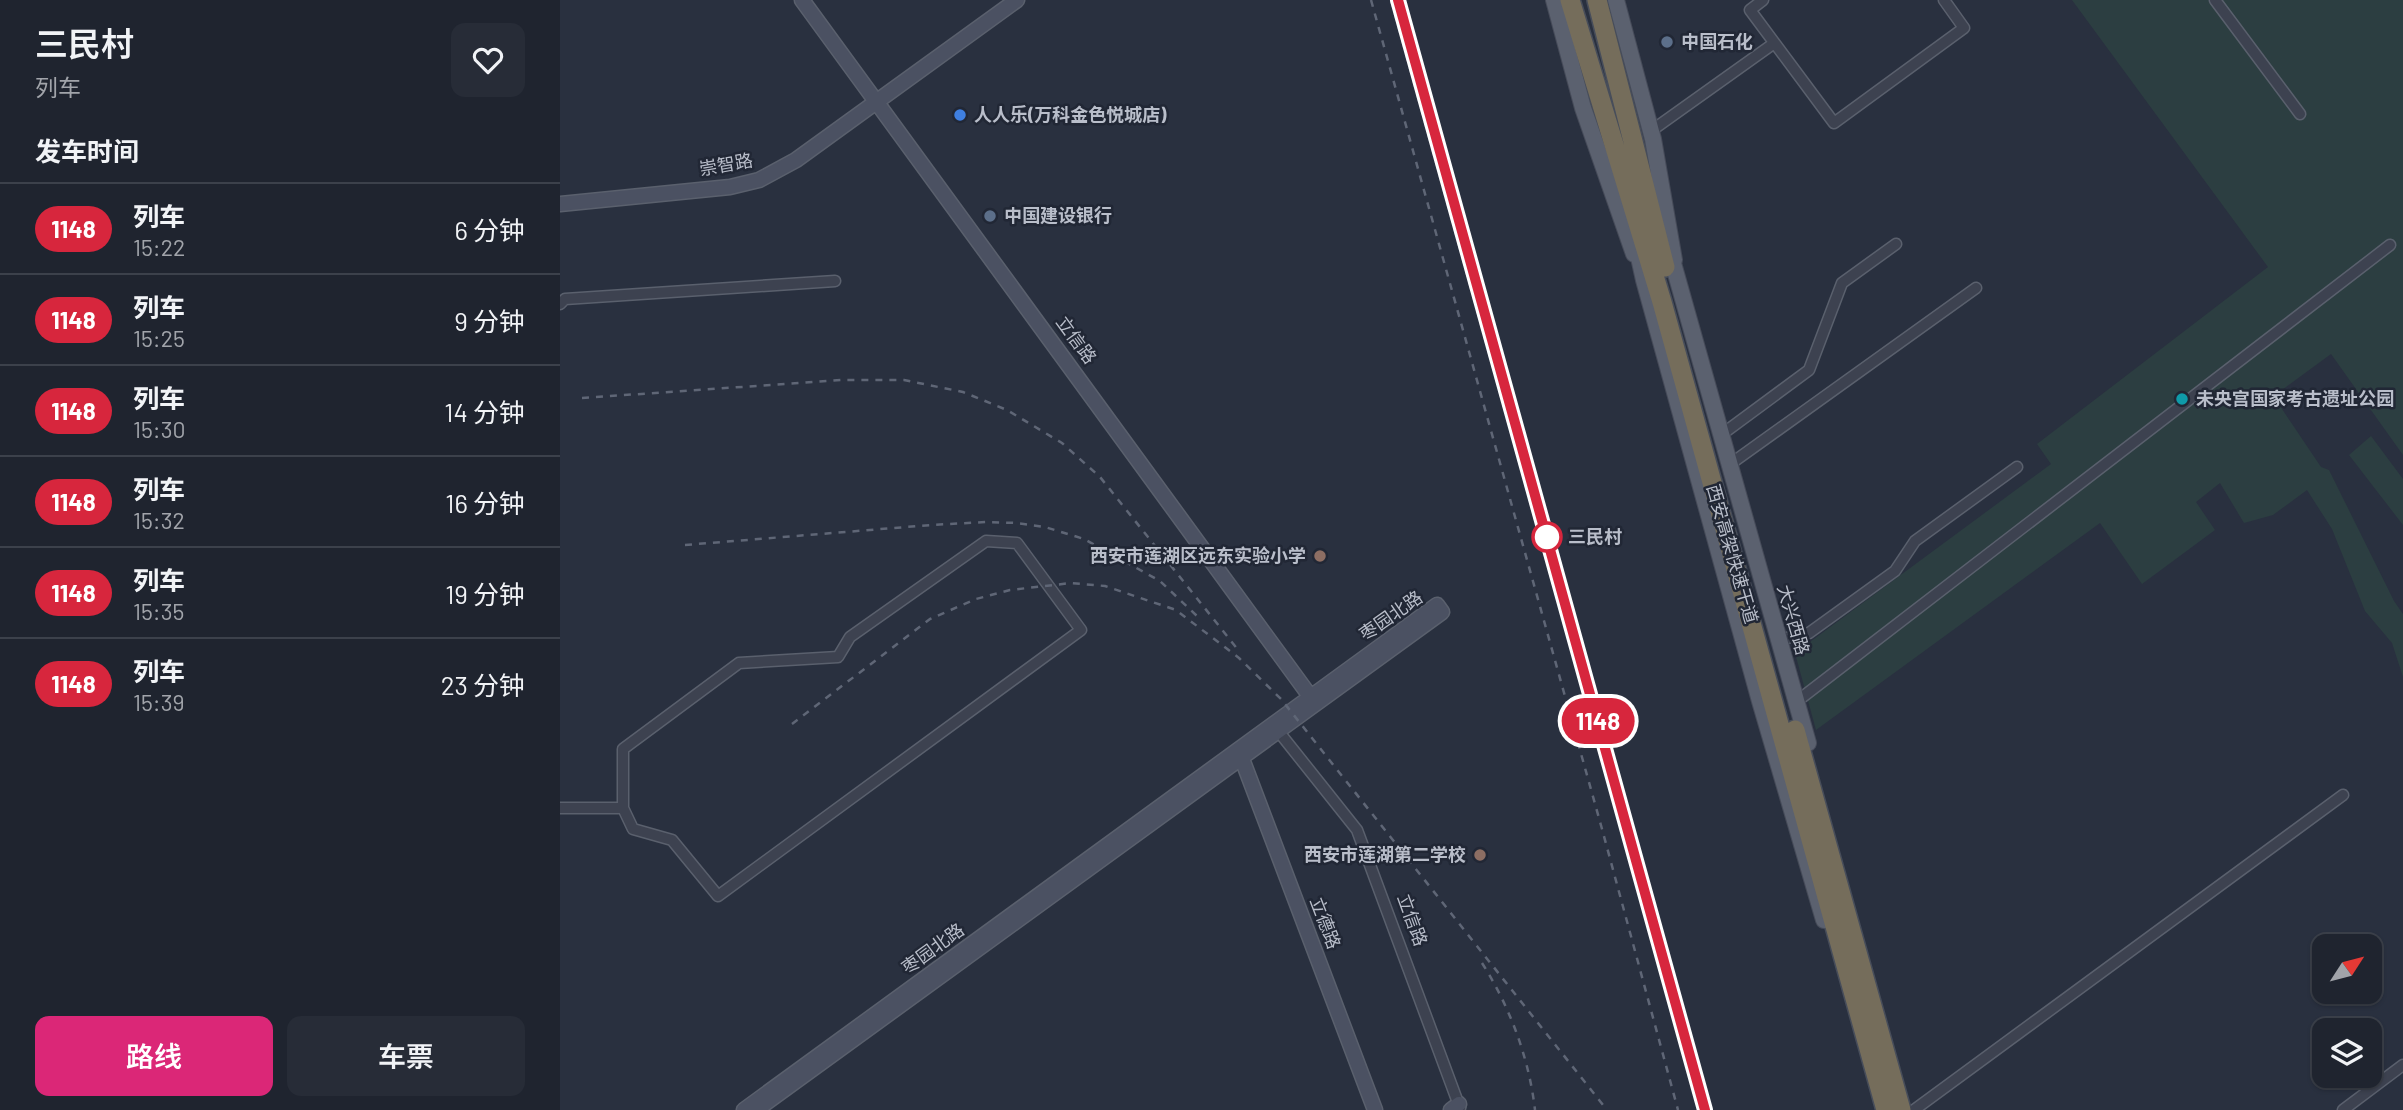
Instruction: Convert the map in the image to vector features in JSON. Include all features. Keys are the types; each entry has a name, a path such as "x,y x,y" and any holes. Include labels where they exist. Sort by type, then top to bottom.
{"highway":[{"name":"西安高架快速干道","path":"1570,0 1624,146 1901,1110"},
{"name":"西安高架快速干道","path":"1597,0 1610,46 1624,146"},
{"name":"西安高架快速干道","path":"1668,300 1886,1110"}],"main road":[{"path":"1554,0 1583,108 1644,280 1759,701 1878,1110"},
{"path":"1616,0 1651,131 1677,276"},
{"path":"1624,146 1644,280"},
{"name":"大兴西路","path":"1624,146 1677,276 1908,1110"}],"street":[{"name":"立信路","path":"802,0 1313,700"},
{"name":"崇智路","path":"560,204 730,187 760,180 796,160 1017,0"},
{"path":"1763,0 1750,10 1833,123 1964,28 1944,0"},
{"path":"2215,0 2300,114"},
{"path":"1651,131 1773,44"},
{"path":"1721,435 1809,370 1842,283 1896,244"},
{"path":"1796,702 2390,246"},
{"path":"560,303 565,299 835,281"},
{"path":"1729,465 1976,288"},
{"path":"1779,640 1809,633 1873,587 1895,571 1915,541 2017,467"},
{"path":"986,541 1017,543 1081,630 718,896 672,840 633,829 623,808 623,749 739,663 838,657 850,637 986,541"},
{"name":"枣园北路","path":"744,1110 1276,728 1437,605 1441,612 1313,700"},
{"name":"立信路","path":"1276,728 1357,831 1457,1108"},
{"name":"枣园北路","path":"757,1110 1240,754"},
{"name":"立德路","path":"1240,754 1376,1110"},
{"path":"1914,1110 2343,795"},
{"path":"560,808 623,808"},
{"path":"2343,1110 2403,1065"}],"shaded area":[{"name":"未央宫国家考古遗址公园","path":"2072,0 2403,0 2403,455 2331,354 2271,398 2280,406 2321,467 2329,470 2403,614 2403,677 2392,643 2365,611 2332,529 2307,490 2273,515 2244,523 2220,483 2196,502 2215,530 2142,584 2100,523 1816,730 1795,653 2051,464 2037,444 2268,267"},
{"path":"2371,436 2403,479 2403,525 2349,455"}],"railway":[{"path":"1371,0 1678,1110"},
{"path":"1391,0 1699,1110"},
{"path":"582,398 842,380 904,380 963,392 1007,410 1062,443 1100,477 1239,651"},
{"path":"685,545 931,525 1017,523 1045,527 1084,539 1160,581 1197,616"},
{"path":"792,724 930,619 976,599 1010,590 1071,583 1105,586 1176,610 1239,658 1281,699 1607,1110"},
{"path":"1482,963 1517,1034 1528,1071 1535,1110"}],"train":[{"name":"1148","path":"1398,0 1705,1110"}],"place":[{"name":"中国石化","path":"1667,42"},
{"name":"人人乐(万科金色悦城店)","path":"960,115"},
{"name":"中国建设银行","path":"990,216"},
{"name":"未央宫国家考古遗址公园","path":"2182,399"},
{"name":"三民村","path":"1547,537"},
{"name":"西安市莲湖区远东实验小学","path":"1320,556"},
{"name":"西安市莲湖第二学校","path":"1480,855"}]}
